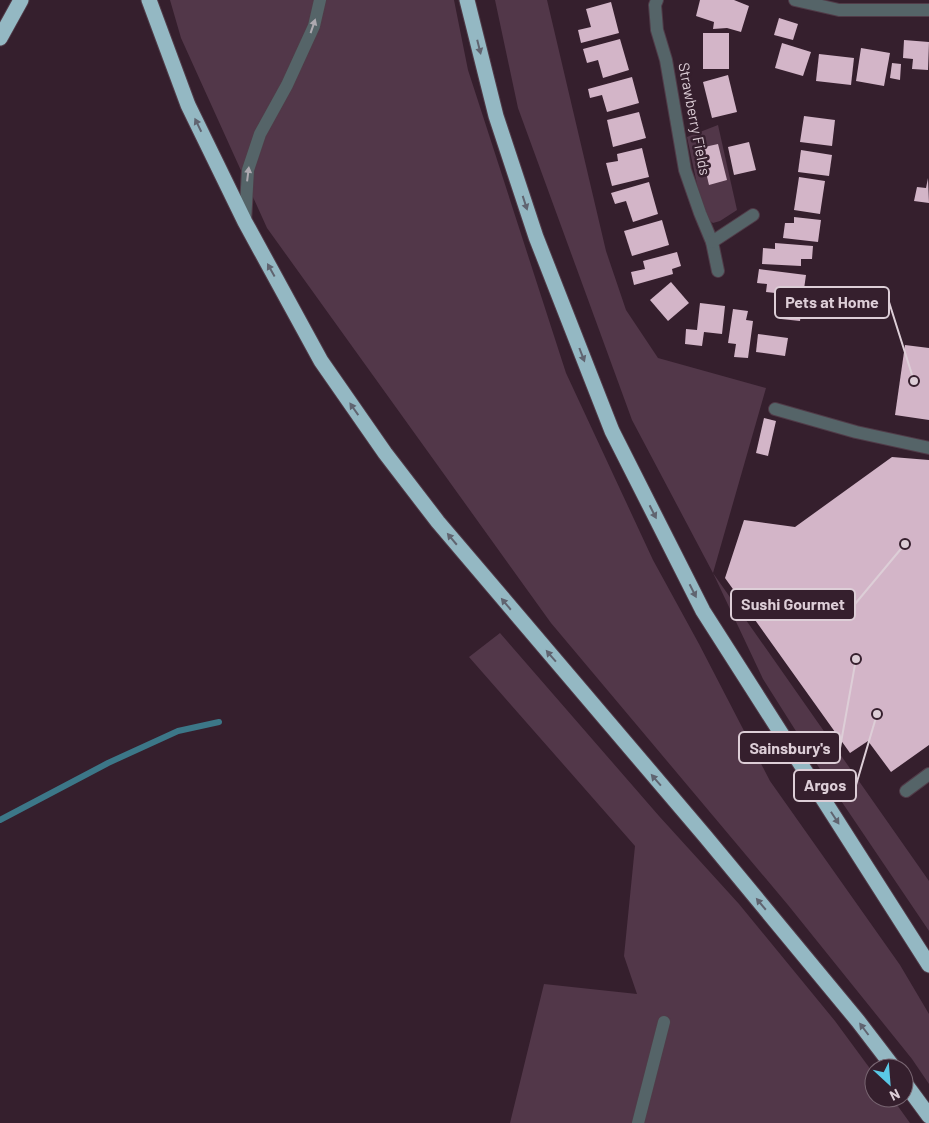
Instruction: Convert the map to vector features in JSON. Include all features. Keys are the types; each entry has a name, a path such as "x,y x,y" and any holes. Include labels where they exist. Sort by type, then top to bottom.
{"highway":[{"path":"0,38 21,0"},
{"path":"149,0 188,105 245,222 321,361 385,453 438,522 529,632 705,836 886,1058"},
{"path":"467,0 496,116 536,237 612,431 703,611 929,965"},
{"path":"914,1096 929,1116"}],"street":[{"path":"245,222 248,170 260,134 287,85 314,26 320,0"},
{"name":"Strawberry Fields","path":"657,0 655,5 657,30 666,60 685,170 712,242 718,271"},
{"path":"795,0 839,10 929,10"},
{"path":"712,242 753,215"},
{"path":"775,409 856,432 929,448"},
{"path":"906,791 929,774"},
{"path":"638,1123 664,1022"}],"shaded area":[{"path":"170,0 454,0 468,70 566,373 653,560 770,781 900,965 929,1014 929,1084 914,1062 914,1058 911,1058 788,905 551,623 267,228 181,38"},
{"path":"495,0 547,0 606,251 626,310 658,358 766,388 713,573 632,420 518,108"},
{"path":"718,125 737,210 720,221 713,223 706,218 701,203 687,137"},
{"path":"713,573 929,881 929,931 825,777 763,679"},
{"path":"500,633 659,816 739,904 835,1021 864,1060 864,1108 899,1108 910,1123 510,1123 544,984 637,994 624,956 635,846 469,657"}],"building":[{"path":"700,0 734,0 749,6 741,32 727,28 713,29 714,22 696,16"},
{"path":"611,2 619,33 581,43 578,30 591,27 586,9"},
{"path":"779,18 798,24 793,40 774,35"},
{"path":"703,33 729,33 729,69 703,69"},
{"path":"620,39 629,70 603,78 598,60 587,63 583,49"},
{"path":"904,40 929,42 928,70 912,69 913,59 903,58"},
{"path":"782,43 811,52 803,76 775,68"},
{"path":"861,48 890,53 884,86 856,81"},
{"path":"819,54 854,58 851,85 816,81"},
{"path":"892,63 901,64 900,80 890,78"},
{"path":"728,75 737,112 712,118 703,82"},
{"path":"632,77 639,103 607,112 602,95 590,98 588,89"},
{"path":"639,112 646,138 613,147 607,120"},
{"path":"804,116 835,120 832,146 800,142"},
{"path":"749,142 756,170 734,175 728,147"},
{"path":"718,144 727,180 709,185 700,148"},
{"path":"642,148 649,177 612,186 606,163 618,161 617,154"},
{"path":"801,150 832,155 829,176 798,172"},
{"path":"799,177 825,181 820,214 794,210"},
{"path":"928,178 929,203 914,201 917,187 926,188"},
{"path":"649,182 658,214 633,222 626,201 615,204 611,193"},
{"path":"794,217 821,220 818,242 783,238 785,223 794,223"},
{"path":"662,220 669,245 632,256 624,231"},
{"path":"775,243 813,246 812,259 801,259 801,266 762,264 763,248 775,249"},
{"path":"677,252 681,266 672,269 673,274 634,285 631,272 645,269 643,261"},
{"path":"759,269 806,275 803,296 766,292 767,284 757,283"},
{"path":"671,282 689,303 668,321 650,300"},
{"path":"783,301 802,304 800,321 781,319"},
{"path":"700,303 725,306 722,334 704,332 702,346 685,344 686,329 697,330"},
{"path":"733,309 748,311 746,320 753,321 748,358 734,357 736,344 728,343"},
{"path":"758,334 788,338 785,356 756,352"},
{"path":"905,345 929,348 929,420 895,415"},
{"path":"764,418 776,421 768,456 756,453"},
{"path":"892,457 929,460 929,745 891,772 868,741 850,753 725,578 744,520 795,527"}],"waterway":[{"path":"0,820 108,763 178,731 219,722"}],"place":[{"name":"Pets at Home","path":"914,381"},
{"name":"Sushi Gourmet","path":"905,544"},
{"name":"Sainsbury's","path":"856,659"},
{"name":"Argos","path":"877,714"}]}
